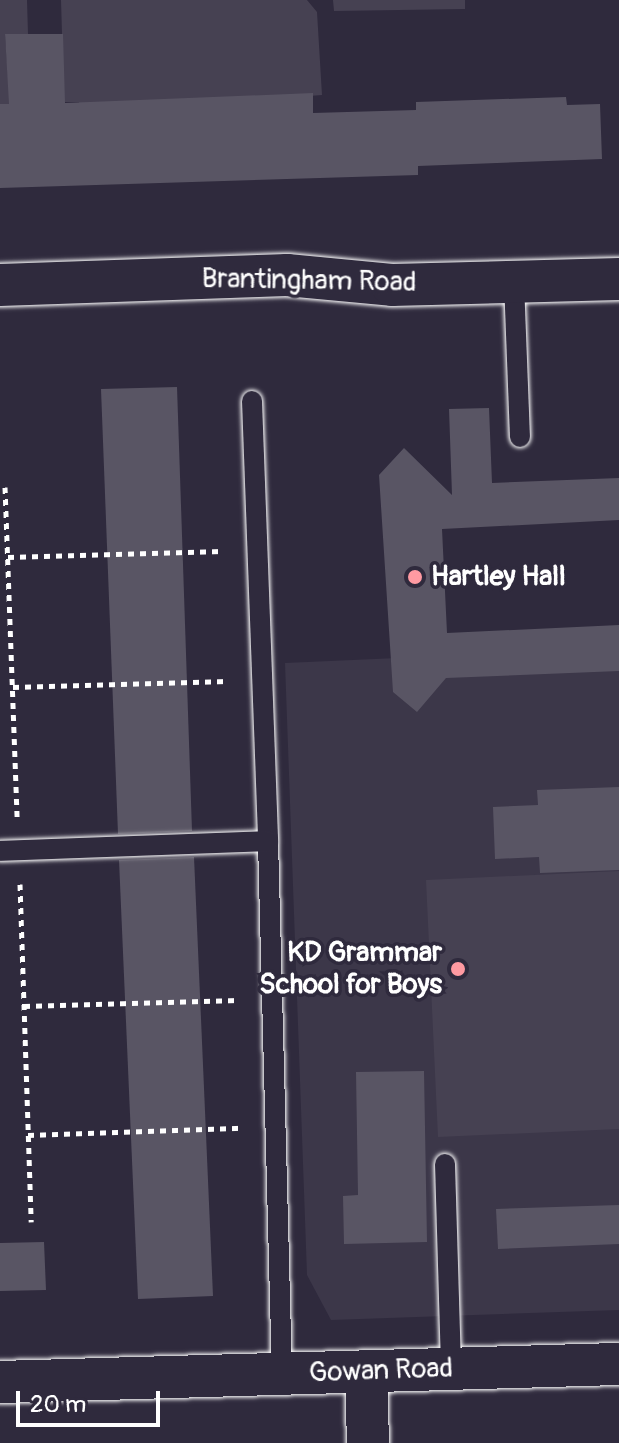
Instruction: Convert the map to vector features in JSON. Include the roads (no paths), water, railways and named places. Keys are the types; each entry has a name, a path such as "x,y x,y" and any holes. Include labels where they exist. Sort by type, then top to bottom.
{"street":[{"name":"Brantingham Road","path":"0,285 287,275 392,285 619,279"},
{"name":"Gowan Road","path":"0,1382 619,1364"},
{"path":"366,1371 368,1443"}],"lane":[{"path":"514,282 520,437"},
{"path":"252,401 273,999 282,1374"},
{"path":"0,851 268,841"},
{"path":"445,1164 451,1369"}],"place":[{"name":"Hartley Hall","path":"415,577"},
{"name":"KD Grammar School for Boys","path":"458,969"}]}
